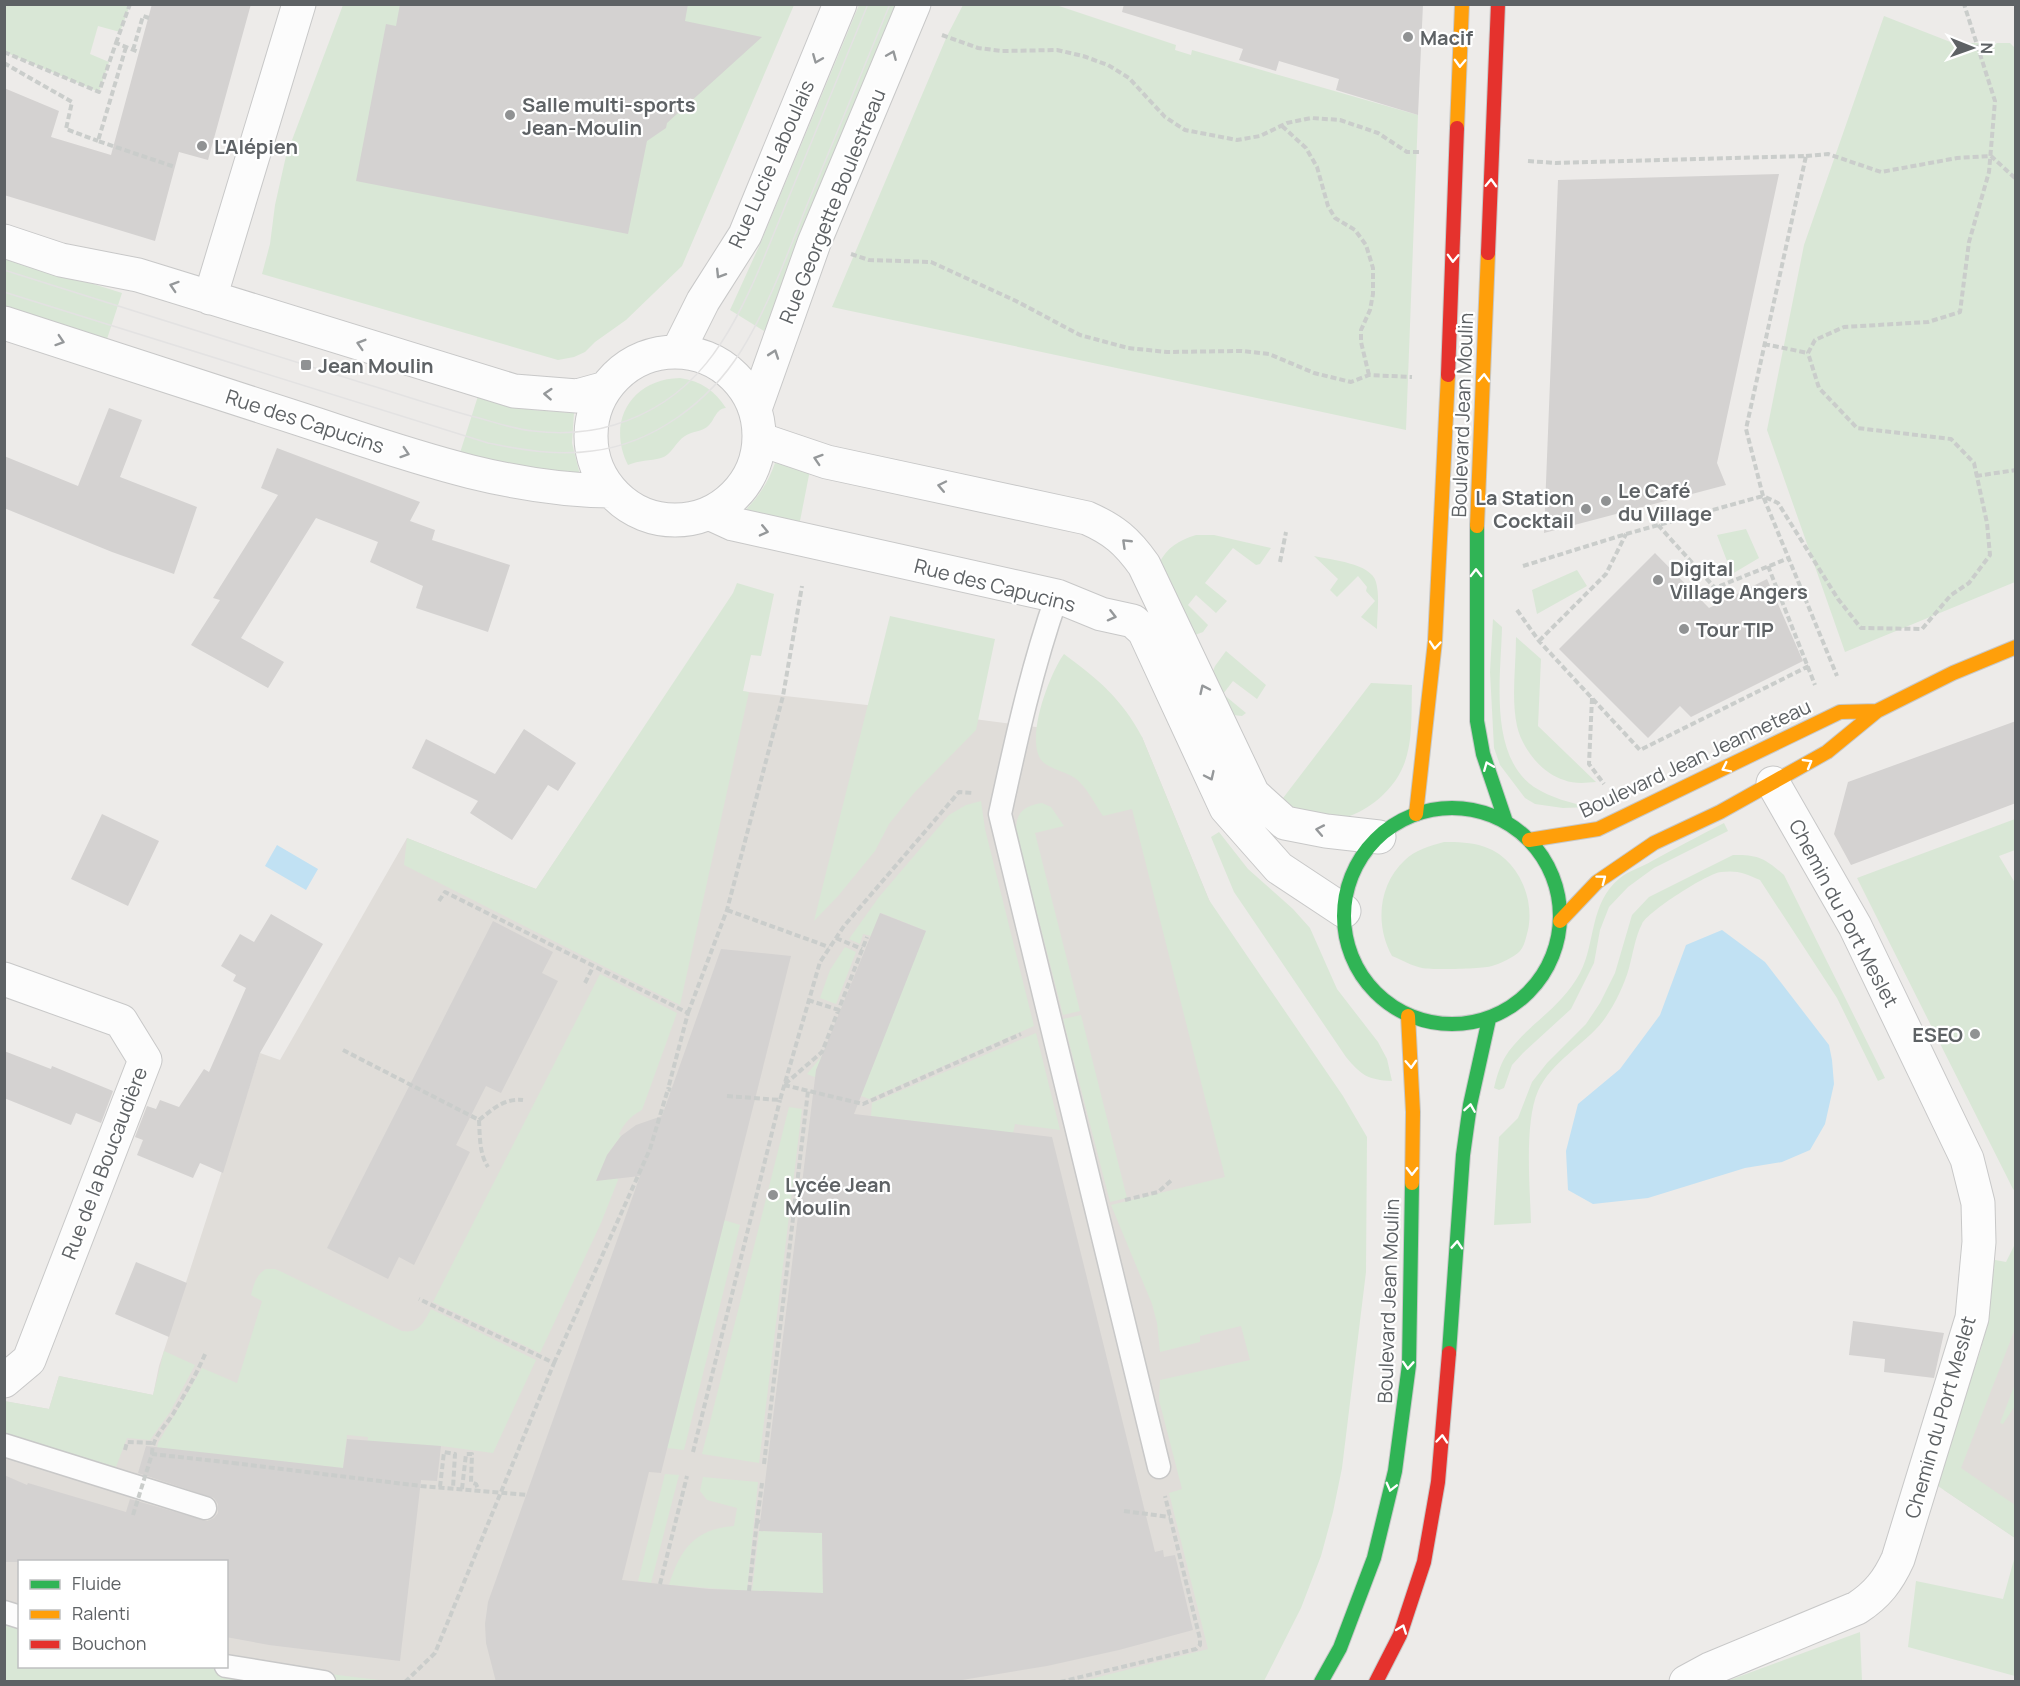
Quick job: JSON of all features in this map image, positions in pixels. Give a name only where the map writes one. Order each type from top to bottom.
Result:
[{"type":"main road","name":"Boulevard Jean Moulin","points":[[1416,814],[1437,608],[1444,489],[1462,4]]},
{"type":"main road","name":"Boulevard Jean Moulin","points":[[1498,4],[1476,561],[1477,722],[1483,754],[1506,822]]},
{"type":"main road","name":"Boulevard Jean Jeanneteau","points":[[1560,921],[1597,882],[1654,843],[1720,812],[1827,752],[1877,711],[1953,674],[2016,647]]},
{"type":"main road","name":"Boulevard Jean Jeanneteau","points":[[1529,840],[1598,829],[1840,712],[1877,711]]},
{"type":"main road","points":[[1436,808],[1457,808],[1488,813],[1506,822],[1541,853],[1553,877],[1560,903],[1560,921],[1555,952],[1539,981],[1517,1004],[1489,1019],[1463,1025],[1444,1025],[1408,1016],[1381,998],[1360,973],[1347,943],[1344,911],[1354,871],[1378,837],[1396,823],[1416,814],[1436,808]]},
{"type":"main road","name":"Boulevard Jean Moulin","points":[[1322,1682],[1340,1648],[1374,1558],[1395,1471],[1408,1365],[1413,1112],[1408,1016]]},
{"type":"main road","points":[[1376,1682],[1401,1635],[1424,1562],[1438,1482],[1463,1155],[1470,1105],[1489,1019]]},
{"type":"street","points":[[210,298],[299,4]]},
{"type":"street","name":"Rue Lucie Laboulais","points":[[678,351],[703,301],[745,235],[840,4]]},
{"type":"street","name":"Rue Georgette Boulestreau","points":[[757,424],[814,243],[914,4]]},
{"type":"street","points":[[4,242],[61,260],[138,275],[514,391],[577,396],[606,388]]},
{"type":"street","name":"Rue des Capucins","points":[[4,323],[446,467],[534,485],[574,490],[611,491]]},
{"type":"street","points":[[678,351],[694,353],[711,359],[728,370],[745,388],[757,424],[756,459],[748,479],[735,495],[709,513],[689,519],[657,518],[637,510],[611,491],[595,462],[592,441],[594,413],[606,388],[620,372],[637,361],[656,354],[678,351]]},
{"type":"street","points":[[757,424],[827,462],[1086,518],[1112,530],[1131,547],[1144,565],[1253,794],[1285,823],[1326,831],[1378,837]]},
{"type":"street","name":"Rue des Capucins","points":[[709,513],[733,524],[1057,596],[1101,614],[1132,621],[1144,632],[1226,808],[1279,868],[1344,911]]},
{"type":"street","name":"Chemin du Port Meslet","points":[[1686,1682],[1710,1669],[1857,1608],[1882,1588],[1898,1559],[1972,1318],[1979,1242],[1978,1203],[1967,1159],[1855,926],[1773,783]]},
{"type":"street","name":"Rue de la Boucaudière","points":[[4,979],[120,1021],[145,1060],[29,1360],[4,1381]]},
{"type":"lane","points":[[1057,596],[1042,638],[1000,813],[1159,1467]]},
{"type":"lane","points":[[4,1445],[205,1508]]},
{"type":"lane","points":[[228,1666],[324,1682]]},
{"type":"path","points":[[4,51],[99,92],[130,4]]},
{"type":"path","points":[[1523,566],[1626,534],[1763,496],[1778,503],[1838,599],[1861,628],[1922,629],[1951,595],[1969,583],[1990,555],[1987,523],[1974,463],[1951,439],[1857,428],[1819,388],[1808,353],[1815,340],[1844,327],[1928,322],[1960,312],[1969,242],[1989,172],[1995,101],[1964,4]]},
{"type":"path","points":[[133,50],[143,16],[149,18]]},
{"type":"path","points":[[942,35],[978,48],[1002,51],[1058,51],[1083,56],[1108,65],[1129,78],[1165,117],[1185,130],[1237,140],[1260,136],[1282,126],[1311,118],[1340,120],[1378,133],[1407,152],[1456,156]]},
{"type":"path","points":[[116,44],[140,52]]},
{"type":"path","points":[[98,141],[126,47]]},
{"type":"path","points":[[4,63],[72,102],[66,129],[175,166]]},
{"type":"path","points":[[1282,126],[1306,148],[1317,167],[1328,206],[1335,218],[1355,230],[1366,245],[1372,268],[1373,294],[1370,310],[1362,330],[1361,342],[1369,375]]},
{"type":"path","points":[[1492,159],[1556,163],[1828,154],[1881,172],[1957,158],[1991,156],[2016,179]]},
{"type":"path","points":[[1806,156],[1746,429],[1763,496],[1841,685]]},
{"type":"path","points":[[851,254],[869,260],[931,262],[1016,301],[1080,335],[1128,348],[1167,352],[1242,351],[1269,354],[1314,373],[1351,382],[1369,375],[1422,378]]},
{"type":"path","points":[[1764,344],[1808,353]]},
{"type":"path","points":[[1976,476],[2016,470]]},
{"type":"path","points":[[1658,525],[1715,588],[1789,558]]},
{"type":"path","points":[[1280,562],[1286,532]]},
{"type":"path","points":[[1539,641],[1606,574],[1626,534]]},
{"type":"path","points":[[1768,566],[1809,666],[1816,689]]},
{"type":"path","points":[[405,1682],[435,1653],[554,1363],[650,1149],[670,1089],[688,1013],[727,910],[783,696],[802,586]]},
{"type":"path","points":[[1517,610],[1539,641],[1640,750],[1809,666]]},
{"type":"path","points":[[1592,698],[1589,764],[1607,787]]},
{"type":"path","points":[[693,1452],[780,1100],[820,962],[844,926],[959,792],[1004,794]]},
{"type":"path","points":[[439,901],[445,892],[688,1013]]},
{"type":"path","points":[[727,910],[829,947]]},
{"type":"path","points":[[784,1085],[822,1052],[867,937]]},
{"type":"path","points":[[836,938],[862,949]]},
{"type":"path","points":[[585,983],[593,967]]},
{"type":"path","points":[[808,1000],[839,1010]]},
{"type":"path","points":[[784,1085],[863,1104],[1050,1020]]},
{"type":"path","points":[[343,1050],[479,1120]]},
{"type":"path","points":[[764,1464],[808,1091]]},
{"type":"path","points":[[727,1096],[780,1100]]},
{"type":"path","points":[[479,1120],[504,1102],[512,1099],[523,1100]]},
{"type":"path","points":[[479,1120],[481,1150],[483,1160],[488,1167]]},
{"type":"path","points":[[1096,1208],[1158,1192],[1173,1179]]},
{"type":"path","points":[[419,1299],[554,1363]]},
{"type":"path","points":[[133,1515],[156,1438],[172,1416],[206,1352]]},
{"type":"path","points":[[440,1487],[444,1452],[455,1454],[453,1488]]},
{"type":"path","points":[[152,1454],[527,1495]]},
{"type":"path","points":[[462,1489],[466,1454],[472,1454],[471,1482],[476,1484],[479,1491]]},
{"type":"path","points":[[1060,1682],[1196,1649],[1200,1646],[1159,1467]]},
{"type":"path","points":[[660,1584],[687,1476]]},
{"type":"path","points":[[749,1591],[762,1483]]},
{"type":"path","points":[[1124,1511],[1170,1518]]},
{"type":"shaded area","name":"Lycée Jean Moulin","points":[[674,684],[867,705],[1036,727],[1142,737],[1350,1242],[1232,1681],[5,1681],[4,1401],[49,1409],[59,1376],[153,1395],[159,1366],[260,1053],[280,1060],[407,838],[536,889]]},
{"type":"shaded area","points":[[2015,1262],[2015,1538],[1944,1490]]},
{"type":"green space","points":[[5,4],[130,5],[120,32],[98,26],[90,54],[109,62],[99,92],[5,52]]},
{"type":"green space","points":[[343,5],[794,5],[682,266],[626,320],[585,352],[558,360],[262,274],[270,244],[275,205],[286,156]]},
{"type":"green space","points":[[859,5],[900,5],[764,331],[730,310],[761,242]]},
{"type":"green space","points":[[963,5],[1056,5],[1176,45],[1175,50],[1191,55],[1192,50],[1418,115],[1406,430],[832,307],[947,36]]},
{"type":"green space","points":[[1884,16],[1953,43],[2010,43],[2015,48],[2015,582],[1845,652],[1767,430],[1804,245]]},
{"type":"green space","points":[[4,256],[122,293],[107,339],[5,307]]},
{"type":"green space","points":[[680,378],[707,388],[726,408],[717,413],[710,425],[682,438],[665,456],[628,465],[622,449],[620,433],[622,418],[628,405],[637,394],[649,386],[663,380]]},
{"type":"green space","points":[[478,396],[532,410],[574,413],[572,443],[580,475],[459,456]]},
{"type":"green space","points":[[775,463],[810,470],[799,526],[741,514],[761,491]]},
{"type":"green space","points":[[1746,529],[1759,558],[1732,574],[1717,535]]},
{"type":"green space","points":[[1196,535],[1214,535],[1271,548],[1260,564],[1256,565],[1233,548],[1205,583],[1227,601],[1216,613],[1196,595],[1188,605],[1208,625],[1203,632],[1195,635],[1159,564],[1165,553],[1174,545]]},
{"type":"green space","points":[[1314,556],[1359,566],[1373,576],[1378,594],[1377,629],[1361,617],[1375,601],[1366,591],[1367,587],[1358,576],[1337,597],[1330,590],[1338,579]]},
{"type":"green space","points":[[1577,570],[1587,586],[1537,614],[1532,590]]},
{"type":"green space","points":[[737,583],[774,594],[761,656],[751,655],[743,691],[749,692],[680,1005],[404,865],[407,838],[536,889],[733,593]]},
{"type":"green space","points":[[890,616],[995,639],[976,730],[914,793],[889,824],[875,851],[814,921]]},
{"type":"green space","points":[[1493,619],[1502,627],[1500,713],[1509,755],[1519,773],[1534,787],[1568,802],[1590,807],[1563,808],[1535,804],[1525,798],[1500,765],[1494,748],[1490,672]]},
{"type":"green space","points":[[1516,637],[1541,659],[1538,726],[1596,782],[1572,782],[1556,777],[1540,766],[1523,743],[1517,726],[1514,704]]},
{"type":"green space","points":[[1226,651],[1266,685],[1257,699],[1233,681],[1223,694],[1246,713],[1242,716],[1233,715],[1211,676]]},
{"type":"green space","points":[[1064,654],[1108,691],[1134,724],[1142,737],[1209,900],[1343,1096],[1367,1137],[1366,1272],[1342,1468],[1321,1556],[1301,1608],[1264,1681],[1083,1681],[1208,1649],[1169,1493],[1182,1489],[1159,1400],[1160,1380],[1250,1360],[1241,1326],[1200,1336],[1200,1342],[1160,1352],[1157,1323],[1152,1304],[1111,1205],[1225,1177],[1132,809],[1103,816],[1079,782],[1045,764],[1037,751],[1037,723],[1041,707],[1052,676]]},
{"type":"green space","points":[[1371,683],[1412,685],[1408,751],[1401,771],[1394,782],[1376,801],[1352,815],[1339,819],[1313,819],[1280,802]]},
{"type":"green space","points":[[981,801],[985,829],[1034,1026],[869,1099],[807,1074],[926,931],[881,913],[871,936],[863,934],[860,944],[849,939],[879,897],[949,815],[966,805]]},
{"type":"green space","points":[[1042,803],[1051,807],[1064,826],[1035,833],[1080,1011],[1063,1015],[1016,831],[1016,824],[1022,811]]},
{"type":"green space","name":"ESEO","points":[[2015,819],[2015,850],[1999,856],[2015,883],[2015,1191],[1857,878]]},
{"type":"green space","points":[[1724,823],[1728,831],[1654,868],[1628,887],[1609,907],[1600,930],[1594,963],[1571,1009],[1512,1065],[1504,1088],[1499,1090],[1494,1088],[1509,1051],[1564,996],[1580,973],[1589,949],[1598,911],[1610,888],[1627,873]]},
{"type":"green space","points":[[1219,832],[1248,869],[1293,909],[1310,928],[1337,989],[1378,1042],[1387,1059],[1392,1081],[1366,1075],[1346,1057],[1234,892],[1211,837]]},
{"type":"green space","points":[[1444,842],[1459,842],[1485,847],[1496,852],[1515,869],[1526,892],[1529,917],[1528,930],[1522,949],[1511,958],[1487,967],[1428,969],[1392,956],[1383,931],[1382,919],[1382,906],[1389,881],[1396,870],[1413,854]]},
{"type":"green space","points":[[1733,855],[1749,855],[1761,859],[1784,875],[1885,1078],[1878,1081],[1837,998],[1760,880],[1736,872],[1714,874],[1678,894],[1646,918],[1642,924],[1624,982],[1607,1015],[1595,1030],[1559,1062],[1538,1091],[1529,1137],[1531,1223],[1494,1225],[1499,1137],[1518,1118],[1532,1082],[1547,1063],[1586,1024],[1600,1003],[1615,973],[1632,915],[1649,897]]},
{"type":"green space","points":[[845,947],[856,952],[836,1004],[820,998],[830,970]]},
{"type":"green space","points":[[600,974],[677,1013],[642,1110],[626,1123],[619,1134],[621,1136],[607,1155],[618,1180],[601,1223],[540,1353],[433,1302]]},
{"type":"green space","points":[[1081,1015],[1127,1198],[1110,1202],[1063,1019]]},
{"type":"green space","points":[[1036,1033],[1060,1130],[1015,1124],[1013,1133],[871,1116],[872,1103]]},
{"type":"green space","points":[[789,1107],[802,1109],[759,1463],[702,1454]]},
{"type":"green space","points":[[724,1220],[740,1225],[684,1450],[667,1448]]},
{"type":"green space","points":[[2015,1244],[2015,1329],[1961,1468],[2015,1505],[2015,1538],[1935,1484],[1981,1349],[1986,1326],[1990,1259],[2006,1262]]},
{"type":"green space","points":[[266,1269],[282,1272],[402,1331],[417,1329],[431,1309],[536,1360],[493,1453],[441,1446],[364,1471],[368,1437],[347,1435],[343,1468],[157,1448],[202,1368],[237,1383],[262,1301],[251,1295],[258,1277]]},
{"type":"green space","points":[[164,1351],[195,1365],[170,1412],[150,1440],[127,1438],[116,1467],[5,1436],[4,1401],[49,1409],[59,1376],[153,1395]]},
{"type":"green space","points":[[2015,1384],[2015,1406],[2003,1424],[2000,1423]]},
{"type":"green space","points":[[665,1474],[679,1475],[651,1583],[638,1581]]},
{"type":"green space","points":[[703,1477],[758,1482],[747,1591],[669,1585],[678,1561],[691,1544],[709,1532],[734,1526],[737,1508],[707,1500],[700,1491]]},
{"type":"green space","points":[[759,1531],[822,1533],[823,1593],[752,1591]]},
{"type":"green space","points":[[2015,1556],[2015,1676],[1908,1647],[1916,1581],[2003,1599]]},
{"type":"green space","points":[[4,1603],[18,1608],[18,1668],[280,1668],[379,1680],[378,1682],[5,1681]]},
{"type":"green space","points":[[1860,1632],[1862,1681],[1727,1681]]},
{"type":"water","points":[[277,845],[318,869],[306,890],[265,866]]},
{"type":"water","points":[[1722,930],[1765,962],[1829,1045],[1834,1084],[1825,1124],[1810,1150],[1782,1162],[1745,1168],[1648,1198],[1593,1204],[1568,1190],[1566,1151],[1578,1104],[1620,1069],[1660,1015],[1686,945]]},
{"type":"building","points":[[152,4],[251,4],[208,160],[179,152],[155,241],[4,195],[4,88],[59,111],[51,137],[111,155]]},
{"type":"building","name":"Salle multi-sports Jean-Moulin","points":[[400,4],[688,4],[685,21],[762,37],[667,123],[666,128],[647,141],[628,234],[356,181],[386,24],[396,26]]},
{"type":"building","points":[[1124,4],[1423,4],[1418,115],[1336,90],[1339,79],[1279,61],[1276,71],[1239,60],[1243,49],[1122,12]]},
{"type":"building","points":[[1779,174],[1717,463],[1726,485],[1544,533],[1558,180]]},
{"type":"building","points":[[109,408],[142,420],[120,477],[197,507],[174,574],[112,552],[4,508],[4,456],[78,486]]},
{"type":"building","points":[[277,448],[420,502],[410,521],[435,530],[432,540],[510,565],[488,632],[416,608],[423,586],[370,562],[378,542],[316,518],[241,638],[284,662],[268,688],[191,645],[220,600],[213,598],[278,495],[261,488]]},
{"type":"building","name":"Tour TIP","points":[[1655,553],[1709,608],[1767,579],[1803,661],[1691,717],[1680,706],[1648,738],[1559,649]]},
{"type":"building","points":[[2016,721],[2016,803],[1851,865],[1834,834],[1848,782]]},
{"type":"building","points":[[524,729],[576,763],[558,791],[548,785],[512,840],[470,813],[478,801],[412,768],[426,739],[495,774]]},
{"type":"building","points":[[102,814],[159,841],[128,906],[71,879]]},
{"type":"building","points":[[880,913],[926,931],[854,1114],[1052,1137],[1155,1552],[1163,1550],[1164,1557],[1175,1555],[1193,1630],[1047,1666],[950,1682],[496,1682],[486,1643],[485,1624],[488,1602],[640,1176],[596,1181],[607,1155],[621,1136],[636,1125],[662,1116],[721,949],[791,956],[661,1473],[649,1472],[622,1580],[709,1589],[823,1593],[822,1533],[759,1531],[816,1070]]},
{"type":"building","points":[[271,914],[323,944],[260,1053],[223,1173],[200,1163],[193,1178],[137,1155],[143,1140],[135,1137],[147,1106],[156,1109],[160,1100],[179,1107],[204,1069],[209,1072],[246,988],[233,981],[236,975],[221,966],[240,934],[254,942]]},
{"type":"building","points":[[493,921],[553,952],[542,973],[558,981],[501,1093],[486,1086],[456,1145],[470,1152],[414,1265],[399,1257],[388,1279],[327,1248]]},
{"type":"building","points":[[4,1051],[51,1069],[52,1066],[113,1091],[101,1123],[76,1113],[71,1125],[4,1098]]},
{"type":"building","points":[[136,1262],[187,1283],[169,1337],[115,1314]]},
{"type":"building","points":[[1853,1321],[1944,1333],[1934,1378],[1884,1372],[1885,1359],[1849,1355]]},
{"type":"building","points":[[347,1439],[441,1446],[437,1481],[421,1480],[400,1661],[269,1645],[228,1637],[228,1560],[18,1560],[18,1562],[4,1562],[4,1475],[27,1485],[28,1483],[126,1512],[130,1499],[207,1521],[218,1513],[218,1504],[214,1498],[138,1473],[146,1446],[343,1468]]},
{"type":"tram line","points":[[4,270],[426,403],[510,427],[563,433],[594,430],[614,425],[642,414],[667,400],[688,383],[722,341],[761,265],[868,4]]},
{"type":"tram line","points":[[4,292],[488,443],[553,453],[592,451],[637,440],[658,430],[696,403],[728,370],[741,351],[776,282],[890,4]]},
{"type":"traffic: fast","points":[[1477,526],[1477,721],[1483,754],[1506,822]]},
{"type":"traffic: fast","points":[[1441,808],[1463,808],[1483,812],[1503,820],[1529,839],[1552,874],[1560,905],[1560,916],[1560,927],[1552,958],[1529,993],[1503,1012],[1483,1020],[1463,1024],[1441,1024],[1421,1020],[1401,1012],[1383,1000],[1368,985],[1356,967],[1348,947],[1344,927],[1344,905],[1348,885],[1356,865],[1368,847],[1383,832],[1401,820],[1421,812],[1441,808]]},
{"type":"traffic: fast","points":[[1449,1353],[1463,1155],[1470,1105],[1489,1019]]},
{"type":"traffic: fast","points":[[1321,1682],[1340,1648],[1374,1558],[1395,1471],[1409,1365],[1412,1183]]},
{"type":"traffic: slow","points":[[1457,128],[1462,4]]},
{"type":"traffic: slow","points":[[1477,526],[1488,253]]},
{"type":"traffic: slow","points":[[1416,814],[1435,641],[1448,375]]},
{"type":"traffic: slow","points":[[1560,921],[1597,882],[1654,843],[1720,812],[1827,752],[1877,711],[1953,673],[2016,647]]},
{"type":"traffic: slow","points":[[1529,840],[1598,829],[1840,712],[1877,711]]},
{"type":"traffic: slow","points":[[1408,1016],[1413,1112],[1412,1183]]},
{"type":"traffic: jam","points":[[1488,253],[1498,4]]},
{"type":"traffic: jam","points":[[1448,375],[1457,128]]},
{"type":"traffic: jam","points":[[1376,1682],[1400,1635],[1424,1562],[1438,1482],[1449,1353]]},
{"type":"place","name":"Macif","points":[[1408,37]]},
{"type":"place","name":"Salle multi-sports Jean-Moulin","points":[[510,115]]},
{"type":"place","name":"L'Alépien","points":[[202,146]]},
{"type":"place","name":"Jean Moulin","points":[[306,365]]},
{"type":"place","name":"Le Café du Village","points":[[1606,501]]},
{"type":"place","name":"La Station Cocktail","points":[[1586,509]]},
{"type":"place","name":"Digital Village Angers","points":[[1658,580]]},
{"type":"place","name":"Tour TIP","points":[[1684,629]]},
{"type":"place","name":"ESEO","points":[[1975,1034]]},
{"type":"place","name":"Lycée Jean Moulin","points":[[773,1195]]}]
